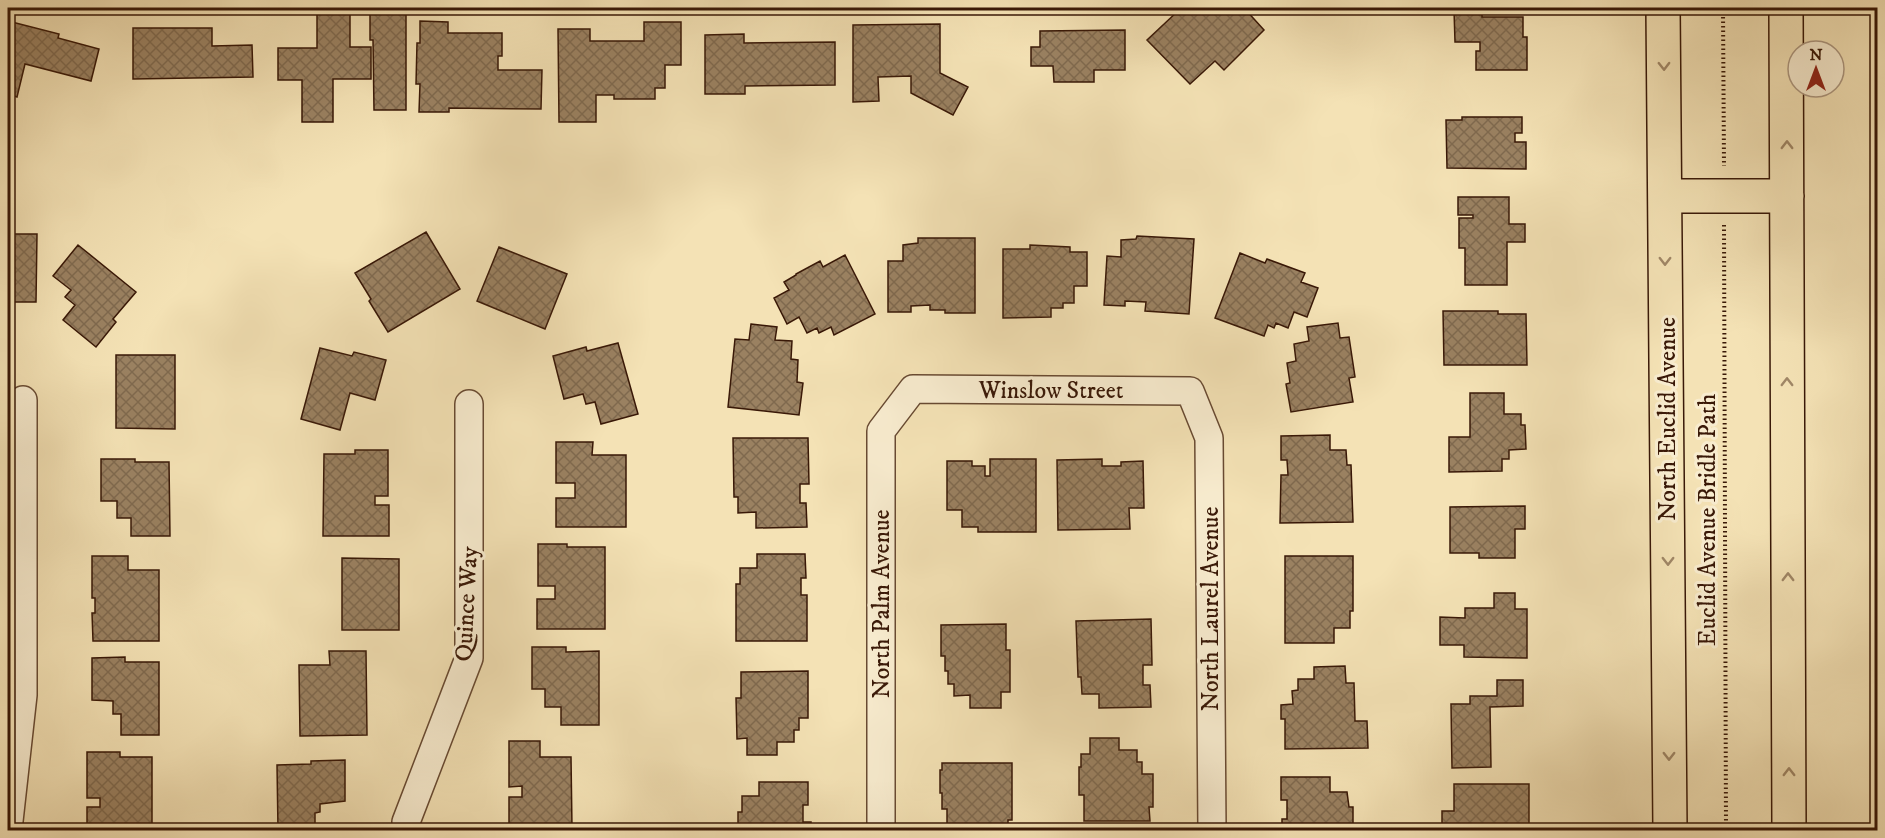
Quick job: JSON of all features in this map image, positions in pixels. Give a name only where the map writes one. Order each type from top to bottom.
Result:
[{"type":"main road","name":"North Euclid Avenue","points":[[1663,8],[1670,831]]},
{"type":"main road","points":[[1786,8],[1789,831]]},
{"type":"main road","points":[[1665,196],[1787,196]]},
{"type":"street","name":"Winslow Street","points":[[913,389],[1190,391]]},
{"type":"street","name":"North Palm Avenue","points":[[881,831],[881,431],[913,389]]},
{"type":"street","name":"North Laurel Avenue","points":[[1190,391],[1209,438],[1212,831]]},
{"type":"street","points":[[8,831],[23,695],[23,400]]},
{"type":"street","name":"Quince Way","points":[[406,831],[406,822],[469,658],[469,404]]},
{"type":"path","points":[[1723,8],[1724,168]]},
{"type":"path","name":"Euclid Avenue Bridle Path","points":[[1724,222],[1726,831]]},
{"type":"building","points":[[1190,8],[1244,8],[1264,30],[1224,70],[1215,61],[1190,84],[1147,40],[1179,10],[1183,14]]},
{"type":"building","points":[[317,9],[350,10],[350,47],[371,47],[371,79],[333,79],[333,122],[302,122],[302,80],[278,80],[278,48],[317,48]]},
{"type":"building","points":[[406,10],[406,110],[374,110],[373,40],[370,40],[370,11]]},
{"type":"building","points":[[1454,10],[1482,10],[1482,17],[1523,17],[1523,37],[1527,37],[1527,70],[1476,70],[1476,51],[1480,51],[1480,42],[1455,42]]},
{"type":"building","points":[[8,21],[59,34],[58,38],[99,49],[91,81],[25,64],[17,97],[8,94]]},
{"type":"building","points":[[420,21],[448,22],[448,33],[502,33],[502,56],[498,56],[498,70],[542,70],[541,109],[449,108],[449,112],[419,112],[420,84],[416,84]]},
{"type":"building","points":[[644,22],[681,22],[681,65],[665,65],[665,88],[655,88],[655,99],[614,99],[614,95],[596,95],[596,122],[559,122],[558,29],[590,29],[590,41],[644,41]]},
{"type":"building","points":[[940,24],[940,73],[968,87],[953,115],[911,93],[911,76],[878,77],[879,101],[853,102],[853,25]]},
{"type":"building","points":[[133,28],[212,28],[212,46],[252,45],[253,77],[133,79]]},
{"type":"building","points":[[1125,30],[1125,70],[1094,70],[1094,82],[1054,82],[1053,66],[1031,66],[1031,47],[1040,47],[1040,31]]},
{"type":"building","points":[[744,34],[744,43],[835,42],[835,85],[745,86],[745,94],[705,94],[705,35]]},
{"type":"building","points":[[1462,117],[1522,117],[1522,133],[1515,133],[1515,142],[1526,142],[1526,169],[1447,168],[1446,120],[1462,120]]},
{"type":"building","points":[[1458,197],[1509,197],[1509,224],[1525,224],[1525,242],[1507,242],[1507,285],[1465,285],[1465,248],[1459,248],[1459,218],[1473,218],[1473,215],[1458,215]]},
{"type":"building","points":[[426,232],[460,289],[388,332],[355,273]]},
{"type":"building","points":[[8,234],[37,234],[36,302],[8,302]]},
{"type":"building","points":[[1137,236],[1194,239],[1189,314],[1145,311],[1146,302],[1125,301],[1125,306],[1104,305],[1107,256],[1121,257],[1121,240],[1136,239]]},
{"type":"building","points":[[918,238],[975,238],[975,313],[945,313],[945,310],[930,310],[930,305],[911,306],[911,312],[888,312],[888,261],[903,261],[903,245],[918,243]]},
{"type":"building","points":[[78,245],[136,292],[113,319],[116,322],[96,347],[63,320],[75,305],[65,297],[71,290],[53,276]]},
{"type":"building","points":[[1030,245],[1070,247],[1070,252],[1087,252],[1087,286],[1074,286],[1074,303],[1063,303],[1063,308],[1051,308],[1051,317],[1003,318],[1003,249],[1030,249]]},
{"type":"building","points":[[499,247],[567,274],[545,329],[477,301]]},
{"type":"building","points":[[1240,253],[1265,263],[1267,259],[1305,273],[1301,282],[1318,288],[1307,317],[1294,312],[1288,328],[1276,323],[1274,328],[1268,325],[1264,336],[1215,318]]},
{"type":"building","points":[[845,255],[875,314],[834,335],[831,327],[819,333],[817,328],[807,333],[799,317],[787,324],[774,298],[789,290],[784,282],[820,261],[823,267]]},
{"type":"building","points":[[1875,270],[1878,270],[1878,298],[1875,298]]},
{"type":"building","points":[[1443,311],[1498,311],[1498,314],[1526,314],[1527,365],[1444,365]]},
{"type":"building","points":[[1872,313],[1878,313],[1878,352],[1872,352]]},
{"type":"building","points":[[1338,323],[1340,338],[1349,337],[1355,377],[1349,378],[1353,402],[1291,412],[1286,384],[1290,383],[1287,363],[1296,361],[1294,344],[1309,341],[1307,327]]},
{"type":"building","points":[[751,324],[777,327],[775,340],[792,341],[791,359],[798,360],[797,382],[803,383],[799,415],[728,407],[735,339],[749,340]]},
{"type":"building","points":[[618,343],[638,414],[601,424],[595,402],[586,404],[583,394],[564,399],[553,356],[586,347],[587,351]]},
{"type":"building","points":[[320,348],[352,356],[354,352],[386,360],[375,400],[350,393],[340,430],[301,419]]},
{"type":"building","points":[[116,355],[175,355],[175,429],[116,428]]},
{"type":"building","points":[[1470,393],[1504,393],[1504,414],[1521,414],[1521,425],[1525,425],[1526,449],[1509,450],[1509,459],[1502,459],[1502,471],[1449,472],[1449,437],[1470,437]]},
{"type":"building","points":[[1873,425],[1878,425],[1878,509],[1873,509]]},
{"type":"building","points":[[1330,435],[1330,450],[1346,450],[1347,465],[1351,465],[1353,522],[1280,523],[1281,475],[1288,475],[1287,460],[1281,460],[1281,436]]},
{"type":"building","points":[[733,438],[808,438],[809,484],[800,484],[800,503],[806,503],[807,527],[756,528],[756,512],[738,513],[738,497],[734,497]]},
{"type":"building","points":[[556,442],[593,442],[592,455],[626,455],[626,527],[556,527],[556,498],[575,498],[575,483],[556,483]]},
{"type":"building","points":[[355,450],[388,450],[388,496],[375,496],[375,505],[389,505],[389,536],[323,536],[324,454],[355,454]]},
{"type":"building","points":[[101,459],[169,462],[170,536],[131,536],[131,518],[117,518],[117,501],[101,501]]},
{"type":"building","points":[[990,459],[1036,459],[1036,532],[978,532],[978,527],[962,527],[962,510],[947,510],[947,461],[972,461],[972,466],[985,466],[985,476],[990,476]]},
{"type":"building","points":[[1102,459],[1102,466],[1121,466],[1121,462],[1143,461],[1144,508],[1129,508],[1130,529],[1058,530],[1057,460]]},
{"type":"building","points":[[1525,506],[1525,529],[1515,529],[1515,558],[1479,558],[1479,553],[1450,553],[1450,507]]},
{"type":"building","points":[[538,544],[605,547],[605,629],[537,629],[537,599],[555,599],[555,586],[538,586]]},
{"type":"building","points":[[757,554],[805,554],[806,578],[801,578],[801,595],[807,595],[807,641],[736,641],[736,584],[740,584],[740,568],[757,568]]},
{"type":"building","points":[[92,556],[128,556],[128,570],[159,570],[159,641],[93,641],[92,613],[95,613],[95,598],[92,598]]},
{"type":"building","points":[[1285,556],[1353,556],[1353,611],[1350,611],[1350,628],[1334,628],[1334,643],[1285,643]]},
{"type":"building","points":[[342,558],[399,559],[399,630],[342,630]]},
{"type":"building","points":[[1494,593],[1515,593],[1515,609],[1527,609],[1527,658],[1464,657],[1464,645],[1440,645],[1440,617],[1465,618],[1465,608],[1494,608]]},
{"type":"building","points":[[1151,619],[1152,665],[1143,665],[1143,685],[1150,685],[1151,707],[1099,708],[1099,694],[1082,694],[1081,677],[1078,677],[1076,621]]},
{"type":"building","points":[[1006,624],[1006,650],[1010,650],[1010,692],[1001,692],[1001,708],[970,708],[970,695],[954,696],[954,684],[948,684],[945,656],[941,656],[941,625]]},
{"type":"building","points":[[1874,635],[1878,635],[1878,665],[1874,665]]},
{"type":"building","points":[[532,647],[566,647],[566,652],[599,651],[599,725],[561,725],[561,707],[545,707],[545,689],[532,689]]},
{"type":"building","points":[[329,651],[366,651],[367,735],[300,736],[299,665],[330,665]]},
{"type":"building","points":[[125,657],[125,662],[159,662],[159,735],[121,735],[121,714],[113,714],[113,701],[92,700],[92,658]]},
{"type":"building","points":[[1345,666],[1346,683],[1354,683],[1355,721],[1367,721],[1368,748],[1285,749],[1285,719],[1281,719],[1281,705],[1293,704],[1292,691],[1298,690],[1298,679],[1314,679],[1314,667]]},
{"type":"building","points":[[808,671],[808,718],[799,718],[799,730],[794,730],[794,742],[777,742],[777,755],[747,755],[747,738],[737,739],[736,698],[741,698],[741,672]]},
{"type":"building","points":[[1497,680],[1523,680],[1523,706],[1490,707],[1491,767],[1452,768],[1451,704],[1470,704],[1470,696],[1497,696]]},
{"type":"building","points":[[1090,738],[1119,738],[1119,750],[1137,750],[1137,762],[1142,762],[1142,774],[1153,774],[1153,807],[1149,807],[1150,821],[1084,821],[1084,795],[1079,795],[1079,767],[1081,767],[1081,754],[1090,754]]},
{"type":"building","points":[[509,741],[540,741],[540,757],[571,757],[572,828],[509,828],[509,797],[522,797],[522,786],[509,787]]},
{"type":"building","points":[[87,752],[120,752],[120,757],[152,757],[152,830],[87,830],[87,807],[100,807],[100,798],[87,798]]},
{"type":"building","points":[[345,760],[345,801],[320,804],[320,812],[315,813],[315,830],[278,830],[277,765]]},
{"type":"building","points":[[942,763],[1012,763],[1012,820],[1008,820],[1008,830],[942,830],[942,827],[947,827],[947,809],[942,809],[942,793],[940,793]]},
{"type":"building","points":[[1281,777],[1330,777],[1330,792],[1347,792],[1349,807],[1353,807],[1353,830],[1282,830],[1282,819],[1287,819],[1287,800],[1281,800]]},
{"type":"building","points":[[759,782],[808,782],[808,805],[803,805],[803,822],[811,822],[811,830],[738,830],[738,812],[742,812],[742,796],[759,796]]},
{"type":"building","points":[[1454,784],[1529,784],[1529,830],[1442,830],[1442,811],[1454,811]]},
{"type":"building","points":[[1874,810],[1878,810],[1878,830],[1874,830]]}]
